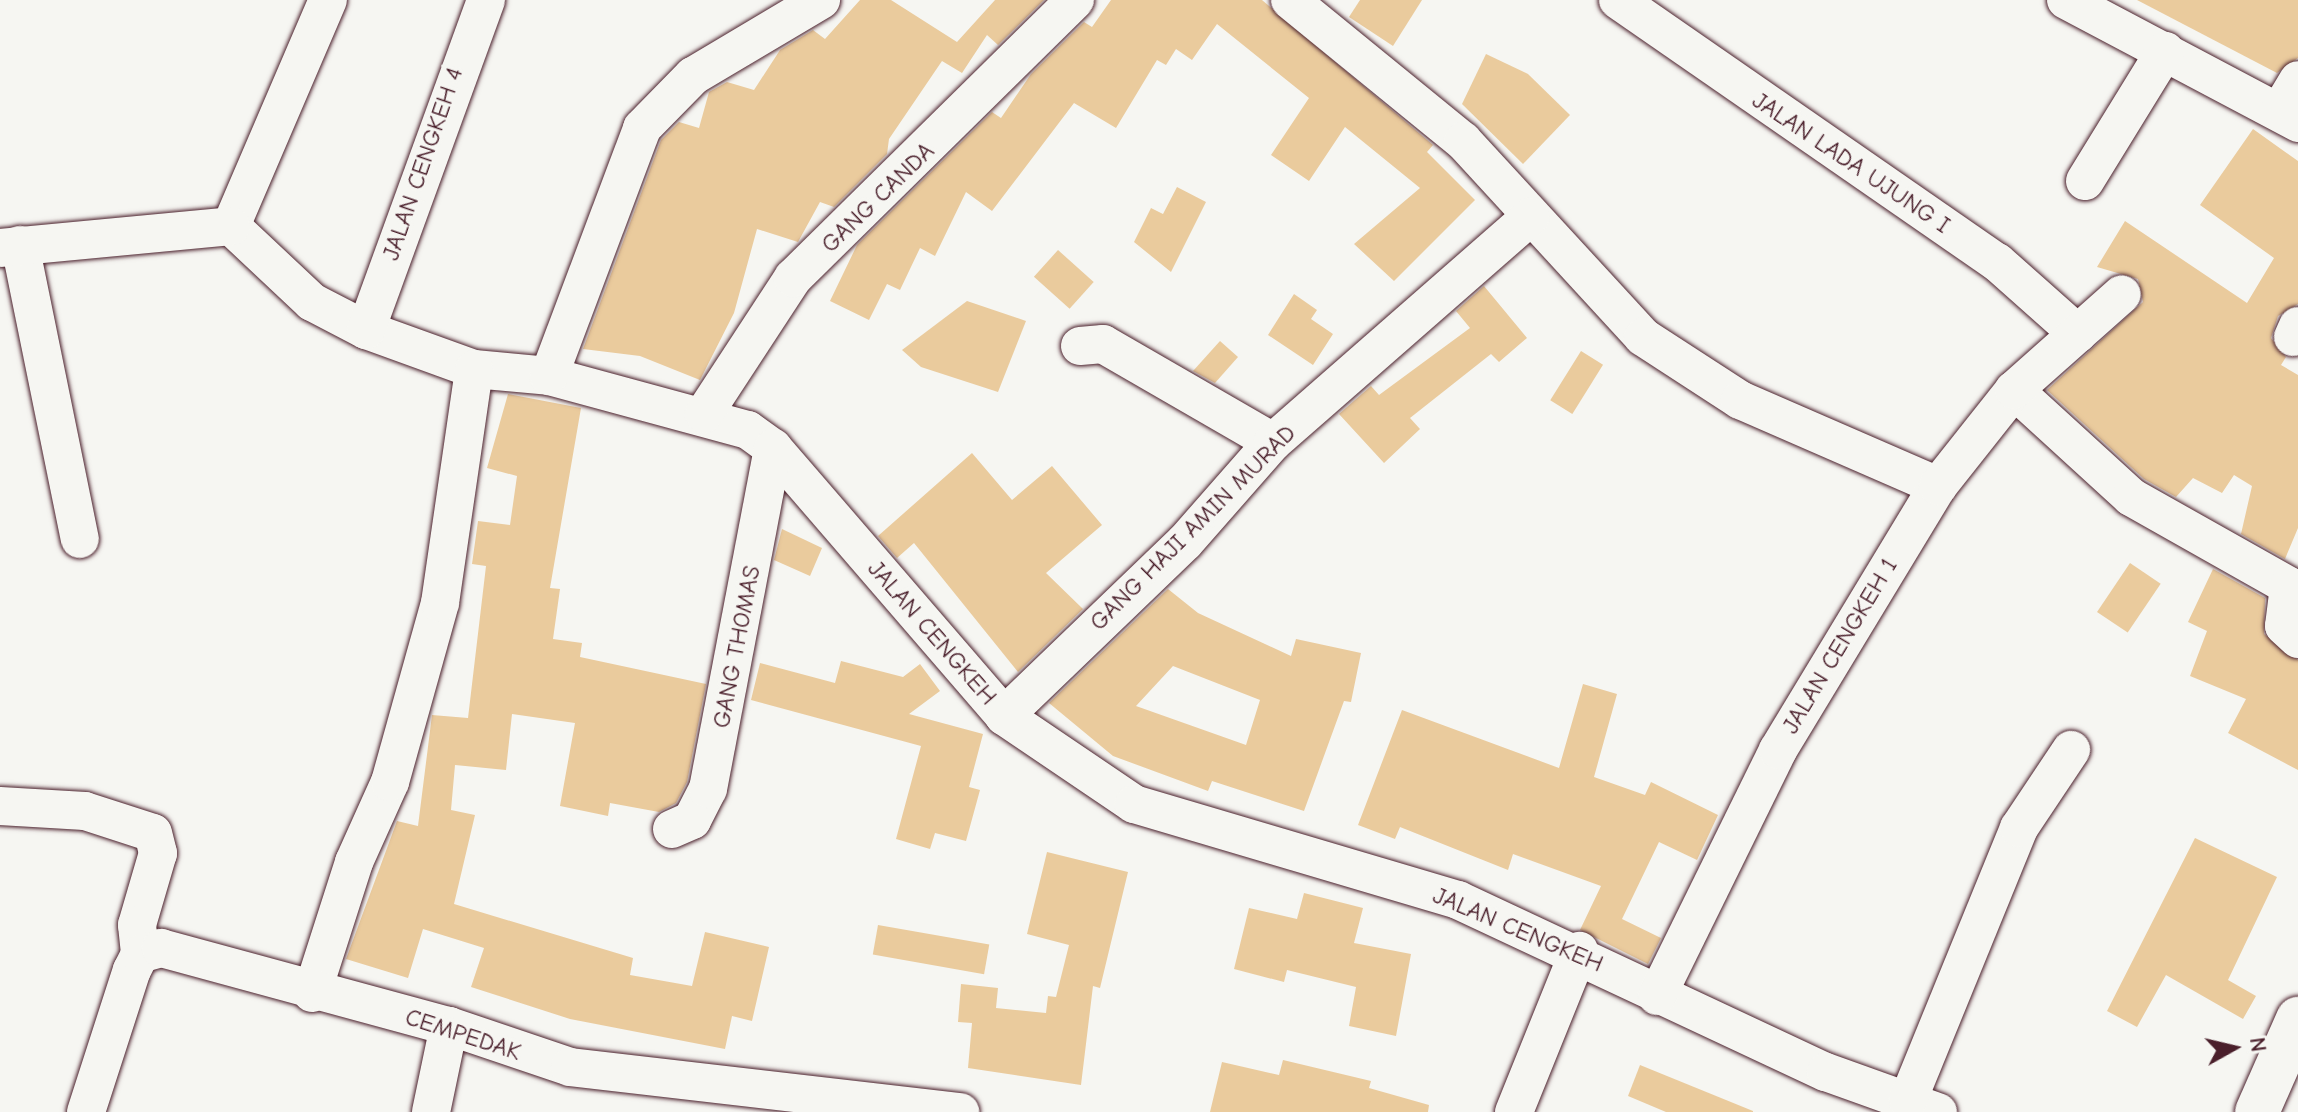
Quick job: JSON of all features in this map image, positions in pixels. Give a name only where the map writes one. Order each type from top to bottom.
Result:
[{"type":"highway","points":[[2257,1112],[2298,1019]]},
{"type":"street","points":[[80,539],[10,246],[231,226],[328,0]]},
{"type":"street","name":"JALAN CENGKEH 4","points":[[366,330],[486,0]]},
{"type":"street","points":[[549,376],[642,128],[693,76],[821,0]]},
{"type":"street","name":"GANG CANDA","points":[[704,414],[793,278],[1075,0]]},
{"type":"street","points":[[1290,0],[1463,141],[1643,337],[1740,400],[1938,486]]},
{"type":"street","name":"JALAN LADA UJUNG I","points":[[1618,0],[1997,262],[2078,334]]},
{"type":"street","points":[[2066,0],[2118,11],[2165,51],[2292,105]]},
{"type":"street","points":[[2085,181],[2165,51]]},
{"type":"street","name":"GANG HAJI AMIN MURAD","points":[[1004,716],[1185,542],[1273,442],[1530,217]]},
{"type":"street","name":"JALAN CENGKEH","points":[[231,226],[312,302],[366,330],[474,369],[549,376],[704,414],[773,448],[1004,716],[1134,804],[1458,900],[1579,951],[1657,996],[1923,1106]]},
{"type":"street","name":"JALAN CENGKEH 1","points":[[1657,996],[1778,750],[1938,486],[2014,390],[2122,294]]},
{"type":"street","points":[[1080,346],[1103,344],[1273,442]]},
{"type":"street","points":[[312,993],[354,862],[390,782],[440,603],[474,369]]},
{"type":"street","points":[[2014,390],[2131,497],[2289,586],[2284,626],[2298,639]]},
{"type":"street","name":"GANG THOMAS","points":[[672,829],[692,820],[708,789],[773,448]]},
{"type":"street","points":[[1923,1106],[2019,828],[2071,750]]},
{"type":"street","points":[[0,806],[85,811],[153,833],[158,853],[137,925],[140,954],[86,1112]]},
{"type":"street","name":"CEMPEDAK","points":[[140,954],[161,948],[312,993],[449,1026],[570,1067],[838,1107],[960,1112]]},
{"type":"street","points":[[1514,1112],[1579,951]]},
{"type":"street","points":[[431,1112],[449,1026]]},
{"type":"building","points":[[860,0],[891,0],[957,42],[995,0],[1044,0],[998,45],[987,35],[962,73],[942,61],[889,139],[887,154],[834,207],[820,202],[798,242],[757,229],[734,313],[700,380],[640,356],[583,349],[661,140],[679,122],[699,128],[709,92],[727,82],[754,90],[780,50],[813,30],[825,39]]},
{"type":"building","points":[[1111,0],[1262,0],[1433,145],[1427,152],[1475,200],[1394,281],[1354,244],[1420,188],[1345,127],[1309,181],[1271,155],[1309,98],[1217,24],[1192,60],[1176,49],[1166,65],[1157,60],[1116,128],[1074,103],[992,211],[966,192],[935,256],[920,248],[900,290],[887,284],[869,320],[830,301],[857,245],[992,112],[1001,118],[1031,74],[1084,22],[1092,27]]},
{"type":"building","points":[[1360,0],[1422,0],[1393,46],[1349,17]]},
{"type":"building","points":[[2137,0],[2298,0],[2298,58],[2277,73]]},
{"type":"building","points":[[1486,54],[1528,74],[1570,115],[1523,164],[1462,104]]},
{"type":"building","points":[[2253,129],[2298,161],[2298,304],[2278,316],[2271,338],[2286,357],[2281,365],[2298,375],[2298,528],[2285,559],[2241,534],[2252,486],[2234,475],[2222,493],[2193,478],[2176,497],[2144,479],[2047,390],[2143,302],[2138,279],[2097,267],[2125,221],[2247,303],[2274,258],[2200,205]]},
{"type":"building","points":[[1177,187],[1206,202],[1171,272],[1134,242],[1151,208],[1163,214]]},
{"type":"building","points":[[1058,250],[1094,282],[1070,309],[1034,277]]},
{"type":"building","points":[[1484,286],[1527,338],[1499,362],[1491,354],[1410,418],[1420,429],[1384,463],[1339,414],[1371,386],[1379,395],[1470,328],[1456,311]]},
{"type":"building","points":[[1294,294],[1317,310],[1311,319],[1333,334],[1313,365],[1268,335]]},
{"type":"building","points":[[967,301],[1026,321],[998,392],[921,367],[902,350]]},
{"type":"building","points":[[1220,341],[1238,357],[1215,383],[1193,371]]},
{"type":"building","points":[[1581,351],[1603,365],[1572,414],[1550,400]]},
{"type":"building","points":[[508,394],[581,408],[550,588],[560,589],[553,639],[582,643],[580,657],[706,684],[687,782],[676,803],[659,812],[610,803],[608,816],[560,806],[575,723],[512,714],[506,770],[455,765],[451,810],[475,815],[454,904],[633,958],[630,975],[692,986],[705,932],[769,947],[752,1021],[732,1016],[725,1049],[570,1019],[471,987],[484,948],[423,929],[408,978],[346,959],[397,821],[418,826],[432,715],[468,718],[486,566],[472,564],[478,521],[510,525],[517,476],[487,468]]},
{"type":"building","points":[[972,453],[1012,500],[1052,466],[1102,525],[1046,573],[1083,609],[1018,672],[914,543],[897,558],[878,536]]},
{"type":"building","points":[[782,529],[822,548],[810,576],[774,560]]},
{"type":"building","points":[[2130,563],[2161,584],[2128,633],[2097,612]]},
{"type":"building","points":[[2213,569],[2265,598],[2264,634],[2298,660],[2298,770],[2228,733],[2246,699],[2190,676],[2207,631],[2188,622]]},
{"type":"building","points":[[1168,589],[1198,613],[1291,656],[1296,639],[1361,653],[1351,702],[1344,701],[1304,811],[1212,781],[1208,791],[1113,756],[1049,703]],"holes":[[[1173,666],[1260,700],[1246,745],[1136,706]]]},
{"type":"building","points":[[841,661],[903,677],[920,664],[940,691],[909,714],[983,734],[969,787],[980,790],[966,841],[935,833],[930,849],[896,839],[921,746],[751,700],[760,663],[835,683]]},
{"type":"building","points":[[1583,684],[1617,694],[1594,777],[1645,795],[1651,782],[1718,815],[1697,860],[1659,842],[1622,919],[1661,938],[1648,964],[1580,930],[1601,886],[1513,854],[1508,870],[1400,827],[1395,839],[1358,825],[1402,710],[1559,768]]},
{"type":"building","points":[[2195,838],[2277,877],[2228,980],[2256,996],[2243,1019],[2166,975],[2137,1027],[2107,1011]]},
{"type":"building","points":[[1047,852],[1128,872],[1100,988],[1093,986],[1081,1085],[968,1068],[972,1023],[958,1022],[961,984],[998,988],[996,1008],[1046,1013],[1048,996],[1056,997],[1069,945],[1027,934]]},
{"type":"building","points":[[1304,893],[1363,908],[1354,943],[1411,954],[1396,1036],[1349,1026],[1356,987],[1287,970],[1284,982],[1234,969],[1249,908],[1297,919]]},
{"type":"building","points":[[878,925],[989,945],[984,974],[873,955]]},
{"type":"building","points":[[1283,1060],[1371,1081],[1369,1088],[1429,1105],[1428,1112],[1210,1112],[1222,1062],[1279,1075]]},
{"type":"building","points":[[1640,1065],[1753,1112],[1666,1112],[1628,1096]]}]
